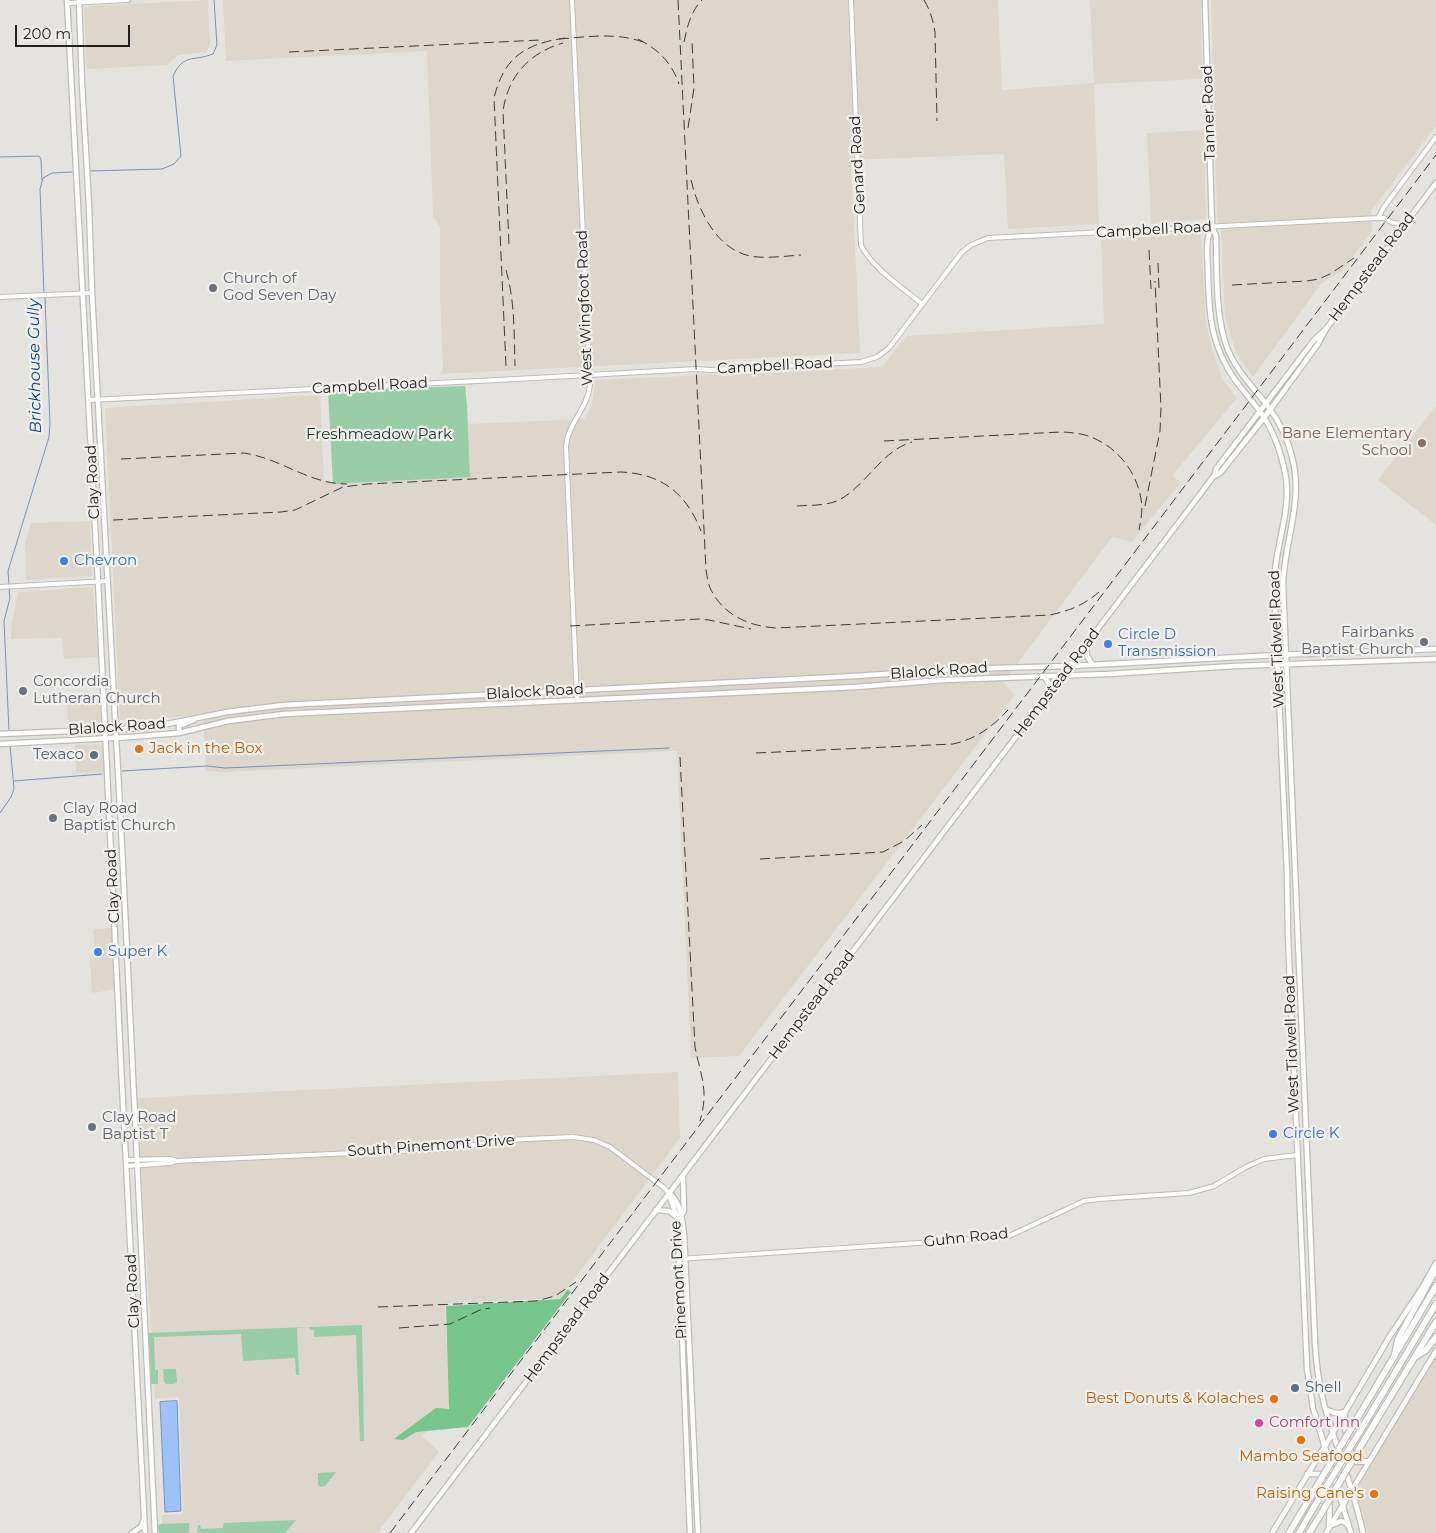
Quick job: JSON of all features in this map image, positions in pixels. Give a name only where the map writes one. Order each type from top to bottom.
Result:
[{"type":"highway","points":[[1394,1357],[1398,1338],[1436,1269]]},
{"type":"highway","points":[[1289,1533],[1436,1286]]},
{"type":"highway","points":[[1299,1533],[1436,1304]]},
{"type":"highway","points":[[1309,1533],[1436,1322]]},
{"type":"highway","points":[[1414,1359],[1426,1350],[1436,1336]]},
{"type":"main road","name":"Tanner Road","points":[[1206,0],[1212,227]]},
{"type":"main road","name":"Clay Road","points":[[68,1],[145,1533]]},
{"type":"main road","name":"Clay Road","points":[[79,1],[154,1533]]},
{"type":"main road","points":[[72,83],[82,84]]},
{"type":"main road","name":"Hempstead Road","points":[[1214,477],[1216,469],[1266,404],[1318,344],[1326,328],[1436,182]]},
{"type":"main road","name":"West Tidwell Road","points":[[1212,227],[1216,236],[1221,322],[1228,350],[1236,366],[1270,410],[1283,434],[1292,457],[1297,485],[1291,533],[1283,571],[1300,1020],[1317,1367],[1326,1409],[1352,1489],[1363,1533]]},
{"type":"main road","name":"West Tidwell Road","points":[[1212,227],[1207,235],[1210,316],[1220,355],[1232,377],[1260,412],[1271,430],[1283,460],[1287,483],[1287,503],[1274,573],[1291,1021],[1307,1368],[1313,1408],[1351,1531]]},
{"type":"main road","points":[[1209,290],[1218,289]]},
{"type":"main road","name":"Hempstead Road","points":[[411,1533],[1214,477],[1221,472],[1264,418],[1304,358]]},
{"type":"main road","points":[[91,449],[101,451]]},
{"type":"main road","points":[[1228,454],[1233,457]]},
{"type":"main road","points":[[1282,531],[1291,533]]},
{"type":"main road","points":[[101,641],[110,641]]},
{"type":"main road","points":[[1086,646],[1087,656],[1093,665]]},
{"type":"main road","name":"Blalock Road","points":[[2,734],[147,728],[227,712],[284,705],[996,668],[1436,649]]},
{"type":"main road","points":[[1235,666],[1246,661],[1247,657]]},
{"type":"main road","name":"Blalock Road","points":[[2,744],[179,733],[228,722],[284,714],[856,687],[927,681],[1108,674],[1235,666],[1436,659]]},
{"type":"main road","points":[[996,668],[996,678]]},
{"type":"main road","points":[[926,672],[927,681]]},
{"type":"main road","points":[[856,676],[856,687]]},
{"type":"main road","points":[[1044,676],[1049,684],[1049,694]]},
{"type":"main road","points":[[103,683],[113,682]]},
{"type":"main road","points":[[661,686],[661,696]]},
{"type":"main road","points":[[520,693],[520,703]]},
{"type":"main road","points":[[460,696],[460,706]]},
{"type":"main road","points":[[400,699],[400,708]]},
{"type":"main road","points":[[339,702],[340,711]]},
{"type":"main road","points":[[284,705],[284,714]]},
{"type":"main road","points":[[227,712],[228,722]]},
{"type":"main road","points":[[179,733],[179,726],[198,718]]},
{"type":"main road","points":[[156,735],[166,732],[169,724]]},
{"type":"main road","points":[[1280,730],[1290,730]]},
{"type":"main road","points":[[45,732],[45,741]]},
{"type":"main road","points":[[108,788],[118,788]]},
{"type":"main road","points":[[1283,793],[1292,791]]},
{"type":"main road","points":[[1286,852],[1295,851]]},
{"type":"main road","points":[[1287,911],[1297,912]]},
{"type":"main road","points":[[1291,1021],[1300,1020]]},
{"type":"main road","points":[[656,1210],[668,1211],[679,1216],[684,1212],[683,1177]]},
{"type":"main road","name":"Pinemont Drive","points":[[669,1193],[679,1216],[685,1259],[698,1533]]},
{"type":"main road","name":"Pinemont Drive","points":[[679,1216],[690,1533]]},
{"type":"main road","points":[[1300,1226],[1310,1226]]},
{"type":"main road","points":[[1272,1533],[1436,1263]]},
{"type":"main road","points":[[1303,1298],[1313,1298]]},
{"type":"main road","points":[[1326,1533],[1436,1351]]},
{"type":"main road","points":[[138,1391],[147,1390]]},
{"type":"main road","points":[[1326,1409],[1333,1413],[1345,1411]]},
{"type":"main road","points":[[1345,1411],[1344,1427],[1353,1457],[1357,1462],[1369,1461]]},
{"type":"main road","points":[[142,1474],[152,1473]]},
{"type":"main road","points":[[1308,1474],[1319,1474],[1323,1478],[1330,1505],[1329,1527]]},
{"type":"main road","points":[[132,1533],[140,1527],[144,1518]]},
{"type":"main road","points":[[1329,1527],[1341,1521],[1346,1523],[1351,1531]]},
{"type":"street","points":[[68,1],[128,0]]},
{"type":"street","name":"West Wingfoot Road","points":[[572,0],[590,375],[588,395],[584,407],[569,431],[566,446],[577,700]]},
{"type":"street","name":"Genard Road","points":[[851,0],[861,245],[865,253],[879,268],[922,304]]},
{"type":"street","points":[[1378,218],[1385,205],[1436,137]]},
{"type":"street","name":"Campbell Road","points":[[88,400],[866,361],[878,357],[888,348],[962,252],[971,245],[988,238],[1378,218],[1404,224]]},
{"type":"street","points":[[0,298],[92,293]]},
{"type":"street","points":[[0,587],[108,580]]},
{"type":"street","name":"South Pinemont Drive","points":[[126,1166],[176,1161],[442,1149],[504,1140],[584,1137],[603,1142],[669,1193]]},
{"type":"street","name":"Guhn Road","points":[[679,1259],[1006,1237],[1084,1201],[1190,1194],[1214,1186],[1246,1167],[1264,1159],[1297,1155]]},
{"type":"street","name":"South Pinemont Drive","points":[[126,1160],[170,1159],[176,1161]]},
{"type":"shaded area","points":[[208,0],[210,45],[206,52],[178,55],[167,65],[87,69],[84,8],[91,6]]},
{"type":"shaded area","points":[[223,0],[998,0],[1002,90],[1094,83],[1090,0],[1201,0],[1202,79],[1094,84],[1099,224],[1008,229],[1004,154],[851,160],[860,353],[440,374],[443,370],[440,227],[433,216],[427,51],[226,61]]},
{"type":"shaded area","points":[[1211,0],[1436,0],[1436,126],[1371,211],[1372,231],[1342,271],[1321,284],[1253,377],[1236,353],[1225,317],[1221,231],[1217,216]]},
{"type":"shaded area","points":[[1204,130],[1206,219],[1151,224],[1147,133]]},
{"type":"shaded area","points":[[1201,233],[1206,322],[1212,350],[1222,378],[1237,398],[1172,476],[1181,482],[1132,542],[1112,537],[1003,683],[1015,695],[739,1056],[691,1058],[677,751],[222,772],[206,771],[203,713],[162,719],[120,720],[105,408],[320,395],[324,481],[333,484],[344,484],[470,477],[468,424],[584,419],[592,405],[595,380],[882,367],[906,336],[1104,324],[1101,237]]},
{"type":"shaded area","name":"Bane Elementary School","points":[[1436,406],[1436,525],[1378,480]]},
{"type":"shaded area","points":[[90,521],[92,576],[26,580],[25,544],[31,523]]},
{"type":"shaded area","points":[[93,587],[98,657],[64,659],[62,638],[11,639],[12,622],[18,592]]},
{"type":"shaded area","points":[[100,700],[101,721],[98,725],[68,727],[67,701]]},
{"type":"shaded area","points":[[99,744],[103,746],[104,772],[76,773],[75,745]]},
{"type":"shaded area","points":[[112,928],[115,987],[111,990],[92,993],[90,960],[95,959],[93,929]]},
{"type":"shaded area","points":[[678,1072],[680,1138],[560,1298],[445,1303],[449,1406],[422,1436],[439,1452],[377,1533],[162,1533],[162,1515],[183,1514],[179,1397],[155,1399],[137,1098]]},
{"type":"shaded area","points":[[1436,1355],[1436,1533],[1368,1533],[1358,1498],[1360,1484]]},
{"type":"green space","name":"Freshmeadow Park","points":[[465,386],[470,477],[333,484],[328,391]]},
{"type":"green space","points":[[568,1289],[571,1292],[468,1427],[416,1432],[403,1440],[394,1439],[436,1408],[449,1409],[446,1306],[560,1299]]},
{"type":"green space","points":[[362,1325],[364,1441],[360,1441],[356,1335],[314,1337],[314,1330],[310,1330],[309,1327],[297,1328],[299,1375],[296,1375],[295,1358],[243,1361],[241,1334],[154,1337],[155,1370],[158,1370],[158,1384],[150,1384],[148,1333]]},
{"type":"green space","points":[[163,1369],[176,1369],[177,1382],[166,1384],[164,1382]]},
{"type":"green space","points":[[336,1472],[325,1486],[321,1487],[318,1485],[318,1473]]},
{"type":"green space","points":[[296,1520],[285,1533],[197,1533],[198,1525],[200,1525],[201,1529],[223,1528],[224,1523]]},
{"type":"green space","points":[[190,1523],[188,1533],[159,1533],[158,1526],[160,1524]]},
{"type":"water","points":[[177,1401],[181,1511],[165,1512],[160,1402]]},
{"type":"waterway","name":"Brickhouse Gully","points":[[90,171],[162,169],[174,164],[181,156],[173,76],[185,61],[213,54],[217,45],[214,0]]},
{"type":"waterway","points":[[0,157],[39,156],[41,159],[42,180]]},
{"type":"waterway","name":"Brickhouse Gully","points":[[44,294],[40,189],[43,178],[52,173],[72,172]]},
{"type":"waterway","name":"Brickhouse Gully","points":[[9,585],[8,571],[49,437],[45,298]]},
{"type":"waterway","name":"Brickhouse Gully","points":[[9,589],[10,598],[4,621],[9,731]]},
{"type":"waterway","name":"Brickhouse Gully","points":[[0,813],[14,789],[10,745]]},
{"type":"waterway","points":[[122,771],[669,748]]},
{"type":"waterway","points":[[14,781],[102,774]]},
{"type":"railway","points":[[678,0],[706,570],[709,585],[716,599],[738,618],[756,625],[776,628],[1050,615],[1076,607],[1088,601],[1099,592]]},
{"type":"railway","points":[[684,42],[692,14],[702,0]]},
{"type":"railway","points":[[924,0],[931,15],[935,32],[937,121]]},
{"type":"railway","points":[[559,39],[612,36],[643,42]]},
{"type":"railway","points":[[506,366],[494,98],[504,72],[518,55],[538,44],[565,38]]},
{"type":"railway","points":[[638,39],[652,47],[663,57],[679,84]]},
{"type":"railway","points":[[289,52],[541,40]]},
{"type":"railway","points":[[688,128],[694,88],[692,41]]},
{"type":"railway","points":[[509,244],[503,111],[506,98],[515,77],[530,60],[551,47],[563,43]]},
{"type":"railway","points":[[390,1533],[1436,155]]},
{"type":"railway","points":[[691,180],[706,219],[722,241],[733,249],[745,255],[758,257],[801,255]]},
{"type":"railway","points":[[1149,250],[1151,289]]},
{"type":"railway","points":[[1232,285],[1319,279],[1354,258]]},
{"type":"railway","points":[[1158,263],[1159,289]]},
{"type":"railway","points":[[506,270],[513,306],[515,366]]},
{"type":"railway","points":[[1145,506],[1160,431],[1161,408],[1155,281]]},
{"type":"railway","points":[[884,441],[1061,432],[1081,434],[1112,449],[1128,467],[1134,477],[1142,503],[1139,530]]},
{"type":"railway","points":[[797,506],[824,504],[839,500],[858,486],[891,453],[901,446],[912,442]]},
{"type":"railway","points":[[121,459],[244,453],[271,460],[320,480],[347,484]]},
{"type":"railway","points":[[113,520],[281,512],[295,510],[343,487],[367,484],[621,472],[649,477],[671,488],[688,506],[701,531]]},
{"type":"railway","points":[[570,626],[699,619],[751,629]]},
{"type":"railway","points":[[756,753],[953,744],[983,732],[1008,710]]},
{"type":"railway","points":[[680,757],[695,1047],[704,1092],[700,1121]]},
{"type":"railway","points":[[760,859],[883,852],[904,841],[922,825]]},
{"type":"railway","points":[[378,1307],[536,1301],[555,1296],[576,1282]]},
{"type":"railway","points":[[399,1328],[450,1324],[480,1310],[490,1308]]},
{"type":"place","name":"Church of God Seven Day","points":[[213,288]]},
{"type":"place","name":"Bane Elementary School","points":[[1422,443]]},
{"type":"place","name":"Chevron","points":[[64,561]]},
{"type":"place","name":"Fairbanks Baptist Church","points":[[1424,642]]},
{"type":"place","name":"Circle D Transmission","points":[[1108,644]]},
{"type":"place","name":"Concordia Lutheran Church","points":[[23,691]]},
{"type":"place","name":"Jack in the Box","points":[[139,749]]},
{"type":"place","name":"Texaco","points":[[94,755]]},
{"type":"place","name":"Clay Road Baptist Church","points":[[53,818]]},
{"type":"place","name":"Super K","points":[[98,952]]},
{"type":"place","name":"Clay Road Baptist T","points":[[92,1127]]},
{"type":"place","name":"Circle K","points":[[1273,1134]]},
{"type":"place","name":"Shell","points":[[1295,1388]]},
{"type":"place","name":"Best Donuts & Kolaches","points":[[1274,1399]]},
{"type":"place","name":"Comfort Inn","points":[[1259,1423]]},
{"type":"place","name":"Mambo Seafood","points":[[1301,1440]]},
{"type":"place","name":"Raising Cane's","points":[[1374,1494]]}]
